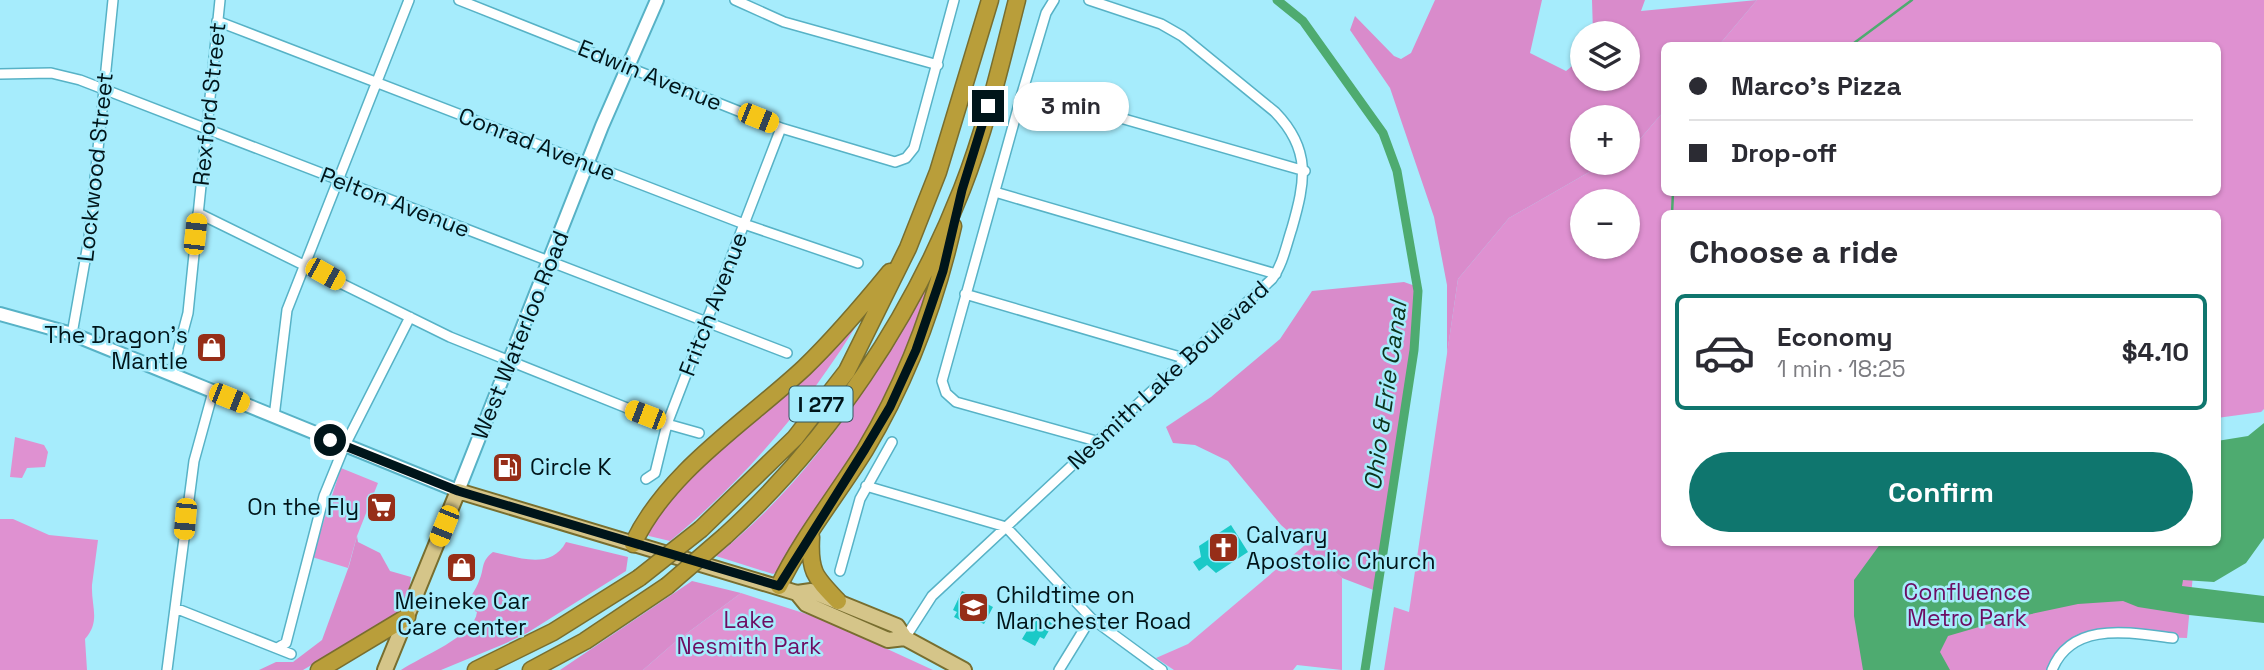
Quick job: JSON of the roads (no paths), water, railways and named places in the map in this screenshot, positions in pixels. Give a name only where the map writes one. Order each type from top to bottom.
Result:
[{"type":"highway","name":"I 277","points":[[476,670],[552,632],[639,578],[701,528],[795,438],[847,370],[905,254],[938,172],[990,0]]},
{"type":"highway","name":"I 277","points":[[531,670],[585,641],[667,586],[725,536],[787,476],[865,376],[921,279],[962,190],[1017,0]]},
{"type":"highway","points":[[779,586],[890,407],[916,350],[943,271],[962,190]]},
{"type":"highway","points":[[633,544],[649,512],[669,488],[818,354],[905,254]]},
{"type":"highway","points":[[811,535],[809,559],[813,575],[838,601]]},
{"type":"highway","points":[[319,670],[407,617]]},
{"type":"main road","name":"West Waterloo Road","points":[[385,670],[628,65],[657,0]]},
{"type":"main road","points":[[0,314],[72,334],[172,373],[344,447],[458,491],[797,593],[811,592],[838,601],[897,626],[905,638],[964,670]]},
{"type":"main road","points":[[797,593],[806,604],[888,640],[905,638]]},
{"type":"street","name":"Lockwood Street","points":[[72,334],[84,278],[113,0]]},
{"type":"street","name":"Rexford Street","points":[[172,373],[185,330],[219,0]]},
{"type":"street","points":[[274,417],[285,316],[409,0]]},
{"type":"street","name":"Edwin Avenue","points":[[459,0],[781,128],[883,160],[902,160],[912,153],[937,65]]},
{"type":"street","points":[[735,0],[784,22],[937,65],[954,0]]},
{"type":"street","points":[[1054,0],[1046,13],[1023,90],[942,376],[943,388],[956,402],[1096,441]]},
{"type":"street","points":[[1023,90],[1305,172],[1303,160],[1280,117],[1197,47],[1161,24],[1089,0]]},
{"type":"street","name":"Conrad Avenue","points":[[217,21],[744,224],[859,263]]},
{"type":"street","name":"Pelton Avenue","points":[[0,74],[51,73],[103,90],[551,261],[705,324],[787,353]]},
{"type":"street","name":"Fritch Avenue","points":[[646,479],[654,473],[667,424],[781,128]]},
{"type":"street","name":"Nesmith Lake Boulevard","points":[[905,638],[932,596],[1276,274],[1301,198],[1305,172]]},
{"type":"street","points":[[995,192],[1276,274]]},
{"type":"street","points":[[198,213],[410,317],[510,362],[667,424],[699,433]]},
{"type":"street","points":[[965,294],[1187,359]]},
{"type":"street","points":[[279,648],[286,643],[320,505],[344,447],[410,317]]},
{"type":"street","points":[[167,670],[196,447],[213,392]]},
{"type":"street","points":[[840,571],[866,486],[892,442]]},
{"type":"street","points":[[866,486],[1006,527],[1091,618],[1162,670]]},
{"type":"street","points":[[175,608],[291,654]]},
{"type":"street","points":[[1059,670],[1091,618]]},
{"type":"street","points":[[2052,670],[2067,649],[2098,633],[2173,638]]},
{"type":"waterway","name":"Ohio & Erie Canal","points":[[1277,0],[1303,21],[1383,133],[1397,171],[1418,291],[1414,350],[1365,670]]},
{"type":"waterway","points":[[1855,42],[1912,0]]},
{"type":"waterway","points":[[1672,210],[1673,196]]},
{"type":"place","name":"The Dragon's Mantle","points":[[211,348]]},
{"type":"place","name":"Circle K","points":[[507,467]]},
{"type":"place","name":"On the Fly","points":[[382,507]]},
{"type":"place","name":"Calvary Apostolic Church","points":[[1223,548]]},
{"type":"place","name":"Meineke Car Care center","points":[[462,567]]},
{"type":"place","name":"Childtime on Manchester Road","points":[[973,608]]},
{"type":"park label","name":"Confluence Metro Park","points":[[1967,605]]},
{"type":"park label","name":"Lake Nesmith Park","points":[[749,633]]}]
